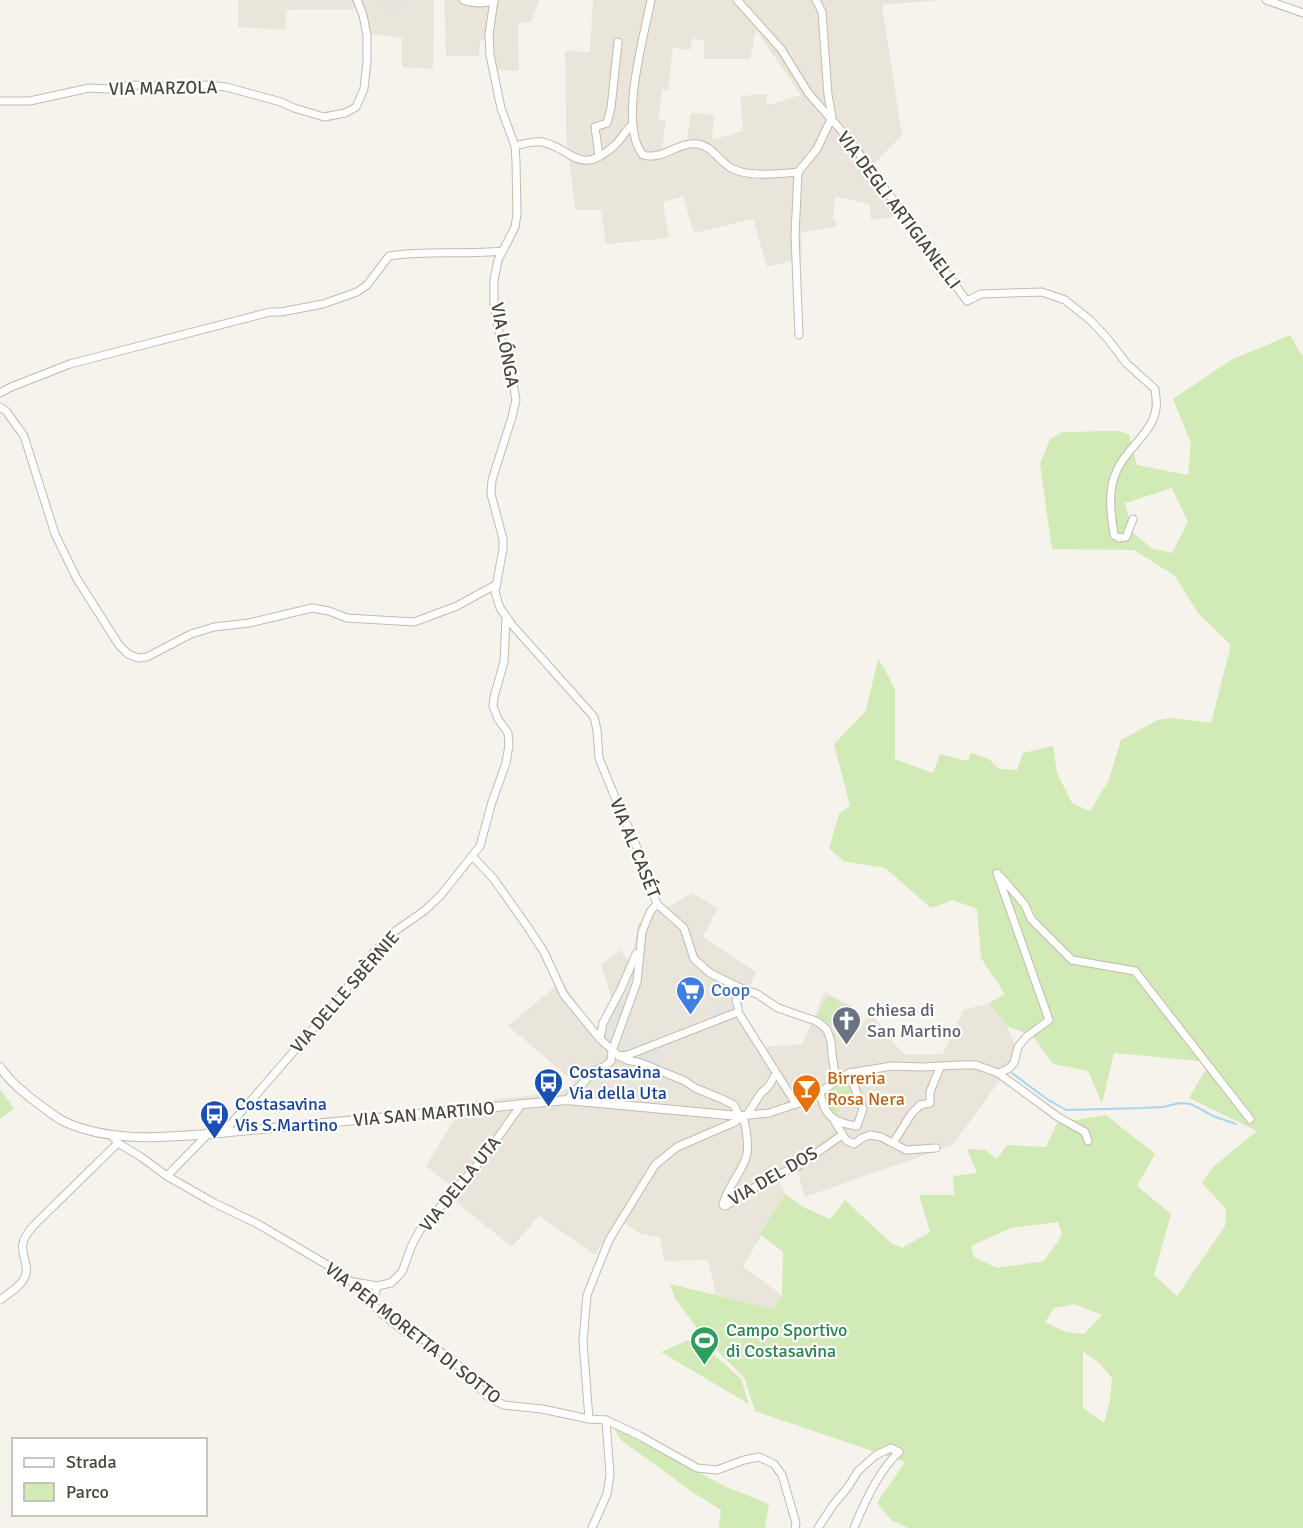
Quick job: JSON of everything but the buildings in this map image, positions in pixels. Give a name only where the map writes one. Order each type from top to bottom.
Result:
[{"type":"street","name":"VIA MARZOLA","points":[[0,101],[30,101],[89,88],[106,89],[135,85],[186,87],[207,85],[226,87],[282,102],[324,117],[345,113],[356,107],[364,89],[367,61],[367,35],[357,0]]},
{"type":"street","points":[[464,0],[486,3],[494,0]]},
{"type":"street","name":"VIA LÓNGA","points":[[494,0],[489,35],[490,55],[501,108],[514,146],[516,161],[517,214],[515,227],[498,260],[494,280],[494,306],[516,400],[492,480],[491,494],[503,538],[495,592],[496,599],[506,617]]},
{"type":"street","points":[[651,0],[634,87],[632,125],[639,150],[649,157],[661,155],[685,145],[699,144],[711,150],[730,168],[741,172],[776,174],[798,172]]},
{"type":"street","name":"VIA DEGLI ARTIGIANELLI","points":[[737,0],[781,49],[809,94],[847,137],[967,301],[981,294],[1042,292],[1065,300],[1090,320],[1127,364],[1155,389],[1157,402],[1154,418],[1123,459],[1111,487],[1110,510],[1114,535],[1119,538],[1126,537],[1133,519]]},
{"type":"street","points":[[799,335],[795,235],[798,172],[817,149],[832,113],[828,95],[822,12],[816,0]]},
{"type":"street","points":[[1266,0],[1303,13]]},
{"type":"street","points":[[599,156],[595,127],[607,123],[618,42]]},
{"type":"street","points":[[514,146],[542,142],[577,159],[590,161],[615,146],[632,125]]},
{"type":"street","points":[[0,393],[70,364],[270,312],[281,312],[323,303],[357,292],[367,285],[389,256],[482,254],[503,251]]},
{"type":"street","points":[[0,406],[24,435],[55,534],[77,579],[119,645],[128,654],[138,658],[147,657],[191,634],[214,627],[249,623],[312,608],[347,618],[414,622],[457,606],[497,584]]},
{"type":"street","name":"VIA DELLE SBÈRNIE","points":[[223,1133],[333,1006],[374,952],[391,934],[424,911],[441,895],[480,846],[492,802],[507,763],[508,733],[498,718],[494,706],[504,662],[506,617]]},
{"type":"street","name":"VIA AL CASÉT","points":[[506,617],[594,717],[599,758],[638,850],[657,904],[684,928],[694,959],[711,973],[757,994],[778,1008],[816,1021],[828,1030],[836,1081]]},
{"type":"street","points":[[473,857],[493,878],[527,926],[544,952],[564,995],[615,1054],[685,1081],[695,1088],[734,1105],[743,1116]]},
{"type":"street","points":[[998,1073],[1008,1069],[1014,1063],[1018,1047],[1026,1037],[1049,1020],[997,873],[1025,906],[1031,919],[1072,960],[1135,971],[1250,1119]]},
{"type":"street","points":[[567,1101],[594,1071],[605,1066],[615,1054],[637,982],[645,922],[657,904]]},
{"type":"street","points":[[600,1039],[603,1023],[640,946]]},
{"type":"street","points":[[738,987],[736,1000],[738,1012],[795,1104]]},
{"type":"street","points":[[615,1054],[628,1055],[738,1012]]},
{"type":"street","points":[[834,1120],[842,1124],[858,1126],[863,1109],[849,1073],[892,1066],[976,1065],[998,1073],[1058,1117],[1085,1132],[1088,1142]]},
{"type":"street","name":"VIA SAN MARTINO","points":[[0,1067],[29,1097],[61,1120],[82,1128],[124,1137],[175,1137],[567,1101],[743,1116],[769,1113],[795,1104],[820,1092],[849,1073]]},
{"type":"street","points":[[893,1143],[912,1113],[920,1105],[930,1103],[930,1092],[940,1067]]},
{"type":"street","points":[[589,1419],[583,1341],[587,1295],[609,1240],[655,1165],[677,1147],[735,1122],[743,1116],[776,1074]]},
{"type":"street","points":[[820,1092],[822,1104],[842,1135],[854,1144],[870,1135],[881,1137],[906,1150],[936,1148]]},
{"type":"street","name":"VIA DELLA UTA","points":[[376,1286],[390,1283],[402,1272],[420,1230],[484,1157],[521,1104]]},
{"type":"street","name":"VIA DEL DOS","points":[[743,1116],[747,1133],[747,1153],[725,1195],[723,1205],[725,1206],[768,1179],[798,1166],[842,1135]]},
{"type":"street","points":[[167,1176],[208,1134]]},
{"type":"street","name":"VIA PER MORETTA DI SOTTO","points":[[111,1135],[118,1143],[167,1176],[214,1203],[256,1223],[329,1266],[352,1282],[382,1314],[405,1332],[424,1340],[455,1362],[488,1397],[504,1405],[606,1420],[697,1468],[717,1470],[759,1456],[774,1464],[782,1475],[796,1523],[795,1528]]},
{"type":"street","points":[[0,1300],[16,1288],[26,1274],[22,1245],[28,1232],[118,1143]]},
{"type":"street","points":[[352,1282],[376,1286],[373,1303]]},
{"type":"street","points":[[592,1528],[607,1494],[610,1475],[606,1420]]},
{"type":"street","points":[[818,1528],[858,1471],[876,1455],[891,1448],[899,1452],[890,1460],[862,1508],[854,1528]]},
{"type":"shaded area","points":[[238,0],[434,0],[433,69],[402,67],[402,38],[364,33],[356,9],[287,10],[285,30],[238,27]]},
{"type":"shaded area","points":[[444,0],[539,0],[531,22],[518,24],[519,71],[488,69],[485,40],[480,41],[479,56],[446,56]]},
{"type":"shaded area","points":[[593,0],[942,0],[882,5],[902,135],[871,167],[908,215],[871,220],[870,204],[835,197],[833,218],[838,226],[801,233],[802,258],[767,267],[753,219],[694,233],[683,197],[663,202],[669,238],[606,244],[601,210],[575,210],[566,131],[565,51],[590,52]],"holes":[[[756,30],[801,95],[768,105],[766,94],[740,96],[743,131],[712,140],[714,115],[691,113],[687,140],[662,149],[666,120],[659,119],[662,89],[668,90],[673,47],[690,50],[693,38],[704,41],[704,59],[750,59]]]},
{"type":"shaded area","points":[[409,2],[409,6],[403,6],[403,9],[386,10],[385,7],[376,9],[375,7]]},
{"type":"shaded area","points":[[693,893],[718,908],[703,937],[756,972],[739,1012],[760,1047],[802,1044],[825,992],[855,1008],[848,1023],[859,1029],[871,1013],[904,1055],[943,1054],[963,1010],[989,1003],[1007,1026],[1019,1054],[953,1145],[805,1197],[797,1170],[778,1179],[785,1194],[743,1267],[782,1295],[773,1309],[716,1295],[708,1260],[664,1261],[660,1238],[640,1234],[618,1219],[595,1255],[539,1216],[512,1247],[454,1200],[458,1192],[426,1166],[464,1103],[562,1092],[574,1082],[508,1026],[562,981],[596,1031],[612,999],[601,964],[620,950],[631,964],[638,923]]},
{"type":"shaded area","points":[[622,998],[627,1000],[613,1044],[605,1038],[609,1022]]},
{"type":"shaded area","points":[[718,1003],[725,1006],[728,1014],[712,1020],[707,1008]]},
{"type":"shaded area","points":[[627,1035],[638,1040],[641,1047],[619,1054]]},
{"type":"shaded area","points":[[661,1049],[665,1058],[660,1069],[638,1061],[638,1057]]},
{"type":"green space","points":[[1290,335],[1303,357],[1303,1528],[908,1528],[891,1520],[877,1503],[905,1462],[755,1411],[744,1377],[703,1337],[675,1298],[670,1284],[773,1309],[782,1295],[783,1252],[760,1234],[785,1194],[805,1208],[830,1219],[845,1200],[891,1243],[902,1248],[930,1232],[919,1195],[954,1195],[953,1176],[977,1173],[967,1149],[985,1150],[997,1159],[1007,1145],[1046,1147],[1057,1123],[1106,1115],[1155,1154],[1137,1186],[1171,1214],[1154,1275],[1177,1296],[1225,1226],[1226,1209],[1202,1183],[1214,1166],[1257,1131],[1189,1098],[1210,1062],[1114,1053],[1102,1104],[1088,1071],[1053,1064],[1033,1036],[1007,1026],[989,1003],[1005,994],[981,958],[977,909],[953,900],[931,908],[885,868],[843,861],[829,848],[839,814],[850,806],[834,744],[866,711],[878,659],[895,689],[895,759],[933,773],[940,754],[968,761],[971,753],[989,759],[999,769],[1017,770],[1023,753],[1053,746],[1057,773],[1072,803],[1090,811],[1109,780],[1121,740],[1158,720],[1173,718],[1211,723],[1231,645],[1198,613],[1175,576],[1134,550],[1052,549],[1040,464],[1050,439],[1063,432],[1116,431],[1129,434],[1137,465],[1188,475],[1191,443],[1173,399],[1231,360]],"holes":[[[1172,488],[1188,522],[1172,553],[1153,549],[1132,532],[1125,503]],[[1058,1222],[1062,1235],[1044,1261],[997,1268],[974,1257],[971,1246],[1011,1228]],[[1075,1304],[1102,1315],[1084,1334],[1066,1332],[1045,1322],[1054,1308]],[[1083,1351],[1100,1364],[1112,1378],[1110,1401],[1104,1423],[1083,1408]]]},
{"type":"green space","points":[[828,996],[852,1010],[840,1030],[817,1016]]},
{"type":"green space","points":[[850,1079],[860,1106],[842,1102],[836,1119],[820,1096]]},
{"type":"green space","points":[[0,1091],[14,1109],[0,1119]]},
{"type":"green space","name":"Campo Sportivo di Costasavina","points":[[695,1337],[741,1379],[749,1404],[661,1352]]},
{"type":"green space","points":[[614,1428],[726,1487],[769,1504],[765,1528],[719,1528],[721,1510],[621,1440]]},
{"type":"waterway","points":[[1012,1073],[1066,1110],[1163,1107],[1180,1103],[1191,1104],[1213,1116],[1236,1124]]},
{"type":"place","name":"Coop","points":[[690,1016]]},
{"type":"place","name":"chiesa di San Martino","points":[[846,1046]]},
{"type":"place","name":"Costasavina Via della Uta","points":[[548,1108]]},
{"type":"place","name":"Birreria Rosa Nera","points":[[806,1114]]},
{"type":"place","name":"Costasavina Vis S.Martino","points":[[214,1140]]},
{"type":"place","name":"Campo Sportivo di Costasavina","points":[[705,1366]]}]
